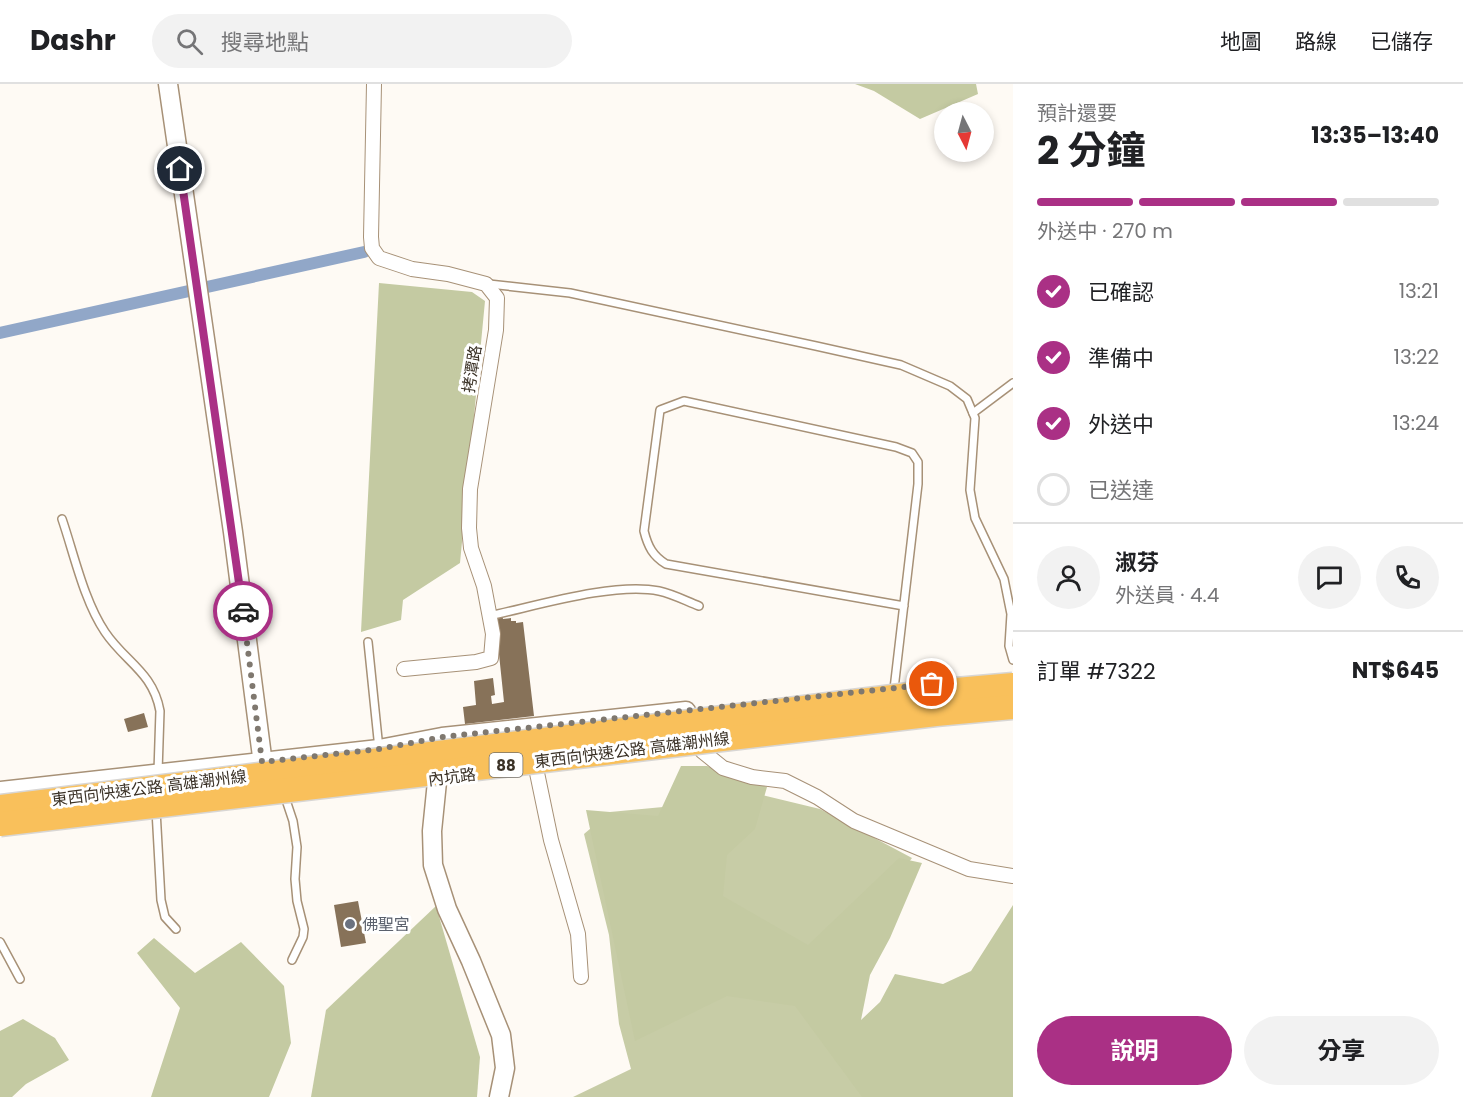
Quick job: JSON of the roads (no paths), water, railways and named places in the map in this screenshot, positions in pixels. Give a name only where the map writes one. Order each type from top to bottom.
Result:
[{"type":"highway","name":"東西向快速公路 高雄潮州線","points":[[0,807],[921,693],[1013,685]]},
{"type":"highway","name":"東西向快速公路 高雄潮州線","points":[[0,824],[936,714],[1013,707]]},
{"type":"main road","points":[[168,84],[234,532],[267,802]]},
{"type":"main road","points":[[0,791],[379,749],[442,737],[1013,677]]},
{"type":"main road","name":"內坑路","points":[[0,835],[286,800],[437,778],[1013,716]]},
{"type":"main road","points":[[442,737],[432,831],[433,865],[447,909],[501,1035],[505,1068],[499,1097]]},
{"type":"street","points":[[374,84],[372,248],[379,258],[412,269],[448,274],[486,284]]},
{"type":"street","name":"拷潭路","points":[[404,669],[476,662],[491,658],[493,634],[484,586],[471,548],[469,528],[470,489],[496,330],[497,298],[486,284]]},
{"type":"street","points":[[702,751],[723,768],[752,777],[785,781],[817,797],[854,821],[969,869],[1013,876]]},
{"type":"street","points":[[536,768],[551,840],[578,934],[581,977]]},
{"type":"lane","points":[[486,284],[570,293],[901,365],[950,386],[967,399],[973,413],[975,427],[970,490],[975,518],[1004,579],[1011,614],[1009,646],[1013,660]]},
{"type":"lane","points":[[973,413],[1013,383]]},
{"type":"lane","points":[[894,688],[904,606],[918,484],[918,462],[912,453],[896,447],[684,401],[660,410],[644,531],[648,546],[656,558],[666,564],[904,606]]},
{"type":"lane","points":[[62,519],[90,602],[105,633],[151,683],[159,701],[156,816],[161,900],[165,916],[176,929]]},
{"type":"lane","points":[[489,616],[606,591],[634,589],[660,591],[699,606]]},
{"type":"lane","points":[[368,642],[379,749]]},
{"type":"lane","points":[[286,800],[293,821],[297,847],[297,901],[303,929],[303,937],[292,960]]},
{"type":"lane","points":[[0,942],[20,979]]},
{"type":"waterway","points":[[0,333],[364,252]]},
{"type":"place","name":"佛聖宮","points":[[350,924]]}]
